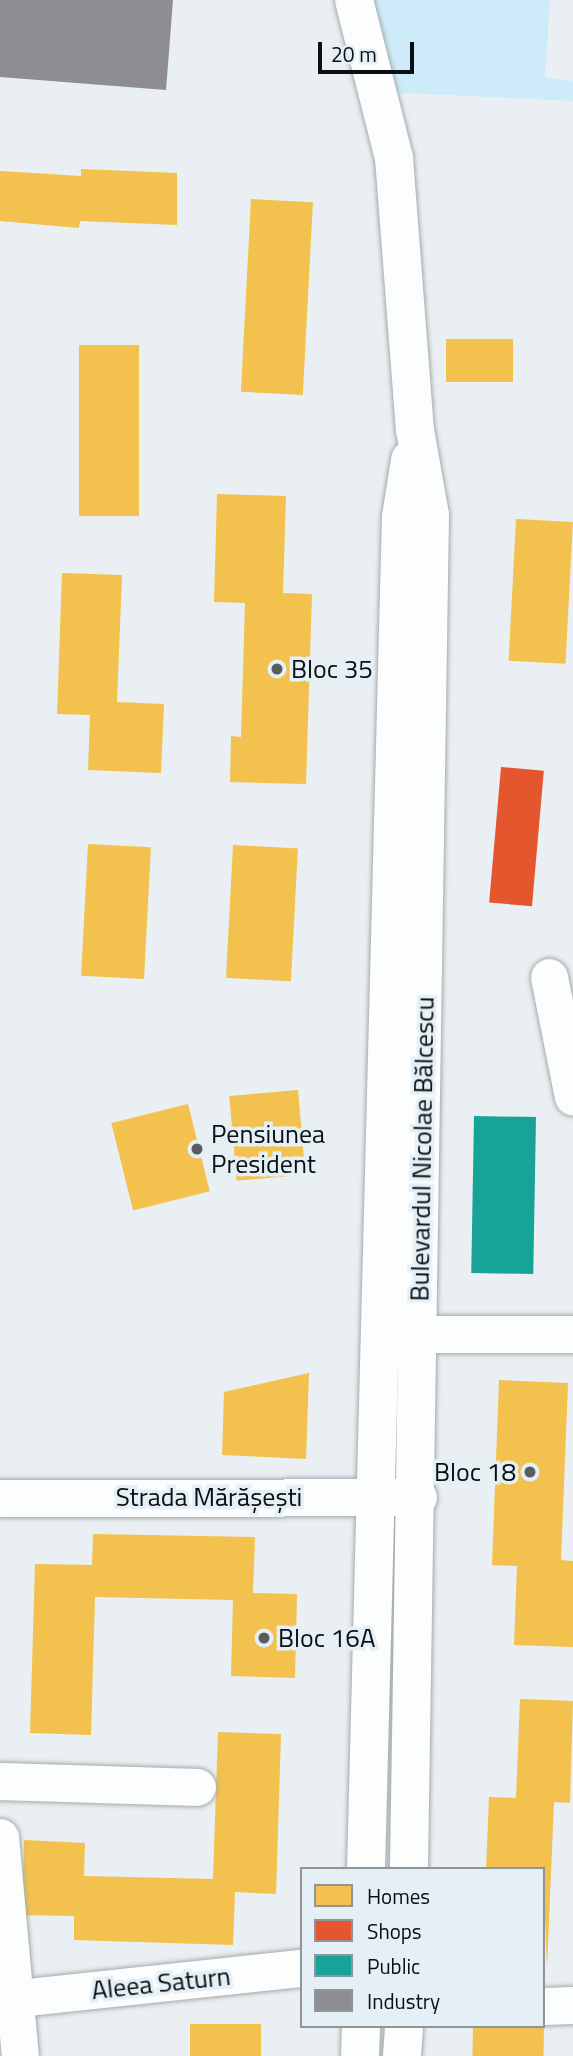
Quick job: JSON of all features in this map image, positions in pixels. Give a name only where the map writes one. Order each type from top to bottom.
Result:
[{"type":"main road","name":"Bulevardul Nicolae Bălcescu","points":[[354,0],[384,114],[404,224],[415,430],[401,517],[401,1334],[418,1497],[409,1867]]},
{"type":"main road","name":"Bulevardul Nicolae Bălcescu","points":[[366,1867],[380,1496],[401,1334]]},
{"type":"main road","points":[[360,2028],[360,2056]]},
{"type":"main road","points":[[402,2056],[404,2028]]},
{"type":"street","points":[[550,977],[573,1097]]},
{"type":"street","points":[[401,1334],[573,1334]]},
{"type":"street","name":"Strada Mărășești","points":[[0,1498],[418,1497]]},
{"type":"street","points":[[0,1782],[197,1787]]},
{"type":"street","points":[[0,1837],[19,1998],[20,2056]]},
{"type":"street","name":"Aleea Saturn","points":[[19,1998],[300,1968]]},
{"type":"street","points":[[545,2006],[573,2005]]},
{"type":"shaded area","points":[[362,0],[550,0],[545,77],[573,81],[573,101],[386,92]]},
{"type":"building: Homes","points":[[81,169],[177,173],[177,225],[80,221],[79,228],[0,221],[0,171],[81,176]]},
{"type":"building: Homes","points":[[251,199],[313,202],[303,395],[241,392]]},
{"type":"building: Homes","points":[[446,339],[513,339],[513,382],[446,382]]},
{"type":"building: Homes","points":[[79,345],[139,345],[139,516],[79,516]]},
{"type":"building: Homes","name":"Bloc 35","points":[[217,494],[286,496],[283,593],[312,594],[306,784],[230,782],[231,736],[241,737],[245,603],[214,602]]},
{"type":"building: Homes","points":[[516,519],[573,522],[565,664],[509,661]]},
{"type":"building: Homes","points":[[62,573],[122,575],[117,702],[164,704],[161,773],[88,770],[90,715],[57,714]]},
{"type":"building: Homes","points":[[88,844],[151,847],[144,979],[81,976]]},
{"type":"building: Homes","points":[[233,845],[298,848],[291,981],[226,978]]},
{"type":"building: Homes","points":[[298,1090],[305,1175],[237,1181],[229,1096]]},
{"type":"building: Homes","points":[[188,1104],[210,1191],[133,1210],[111,1123]]},
{"type":"building: Homes","points":[[309,1373],[306,1459],[222,1455],[224,1392]]},
{"type":"building: Homes","name":"Bloc 18","points":[[499,1380],[568,1383],[561,1560],[573,1561],[573,1647],[514,1645],[517,1566],[492,1565]]},
{"type":"building: Homes","name":"Bloc 16A","points":[[93,1534],[255,1537],[253,1593],[297,1594],[295,1678],[231,1676],[233,1600],[95,1597],[91,1735],[30,1733],[35,1564],[92,1565]]},
{"type":"building: Homes","points":[[520,1699],[573,1701],[570,1803],[554,1802],[547,1968],[545,1867],[486,1867],[489,1797],[516,1798]]},
{"type":"building: Homes","points":[[218,1732],[281,1734],[276,1894],[235,1892],[233,1945],[74,1940],[74,1916],[22,1915],[24,1840],[85,1843],[84,1876],[213,1879]]},
{"type":"building: Homes","points":[[190,2024],[261,2024],[261,2056],[190,2056]]},
{"type":"building: Homes","points":[[473,2028],[544,2028],[543,2056],[472,2056]]},
{"type":"building: Shops","points":[[501,767],[544,771],[532,906],[489,902]]},
{"type":"building: Public","points":[[474,1116],[536,1117],[533,1274],[471,1273]]},
{"type":"building: Industry","points":[[0,0],[173,0],[166,90],[0,77]]},
{"type":"place","name":"Bloc 35","points":[[277,669]]},
{"type":"place","name":"Pensiunea President","points":[[197,1149]]},
{"type":"place","name":"Bloc 18","points":[[530,1472]]},
{"type":"place","name":"Bloc 16A","points":[[264,1638]]}]
